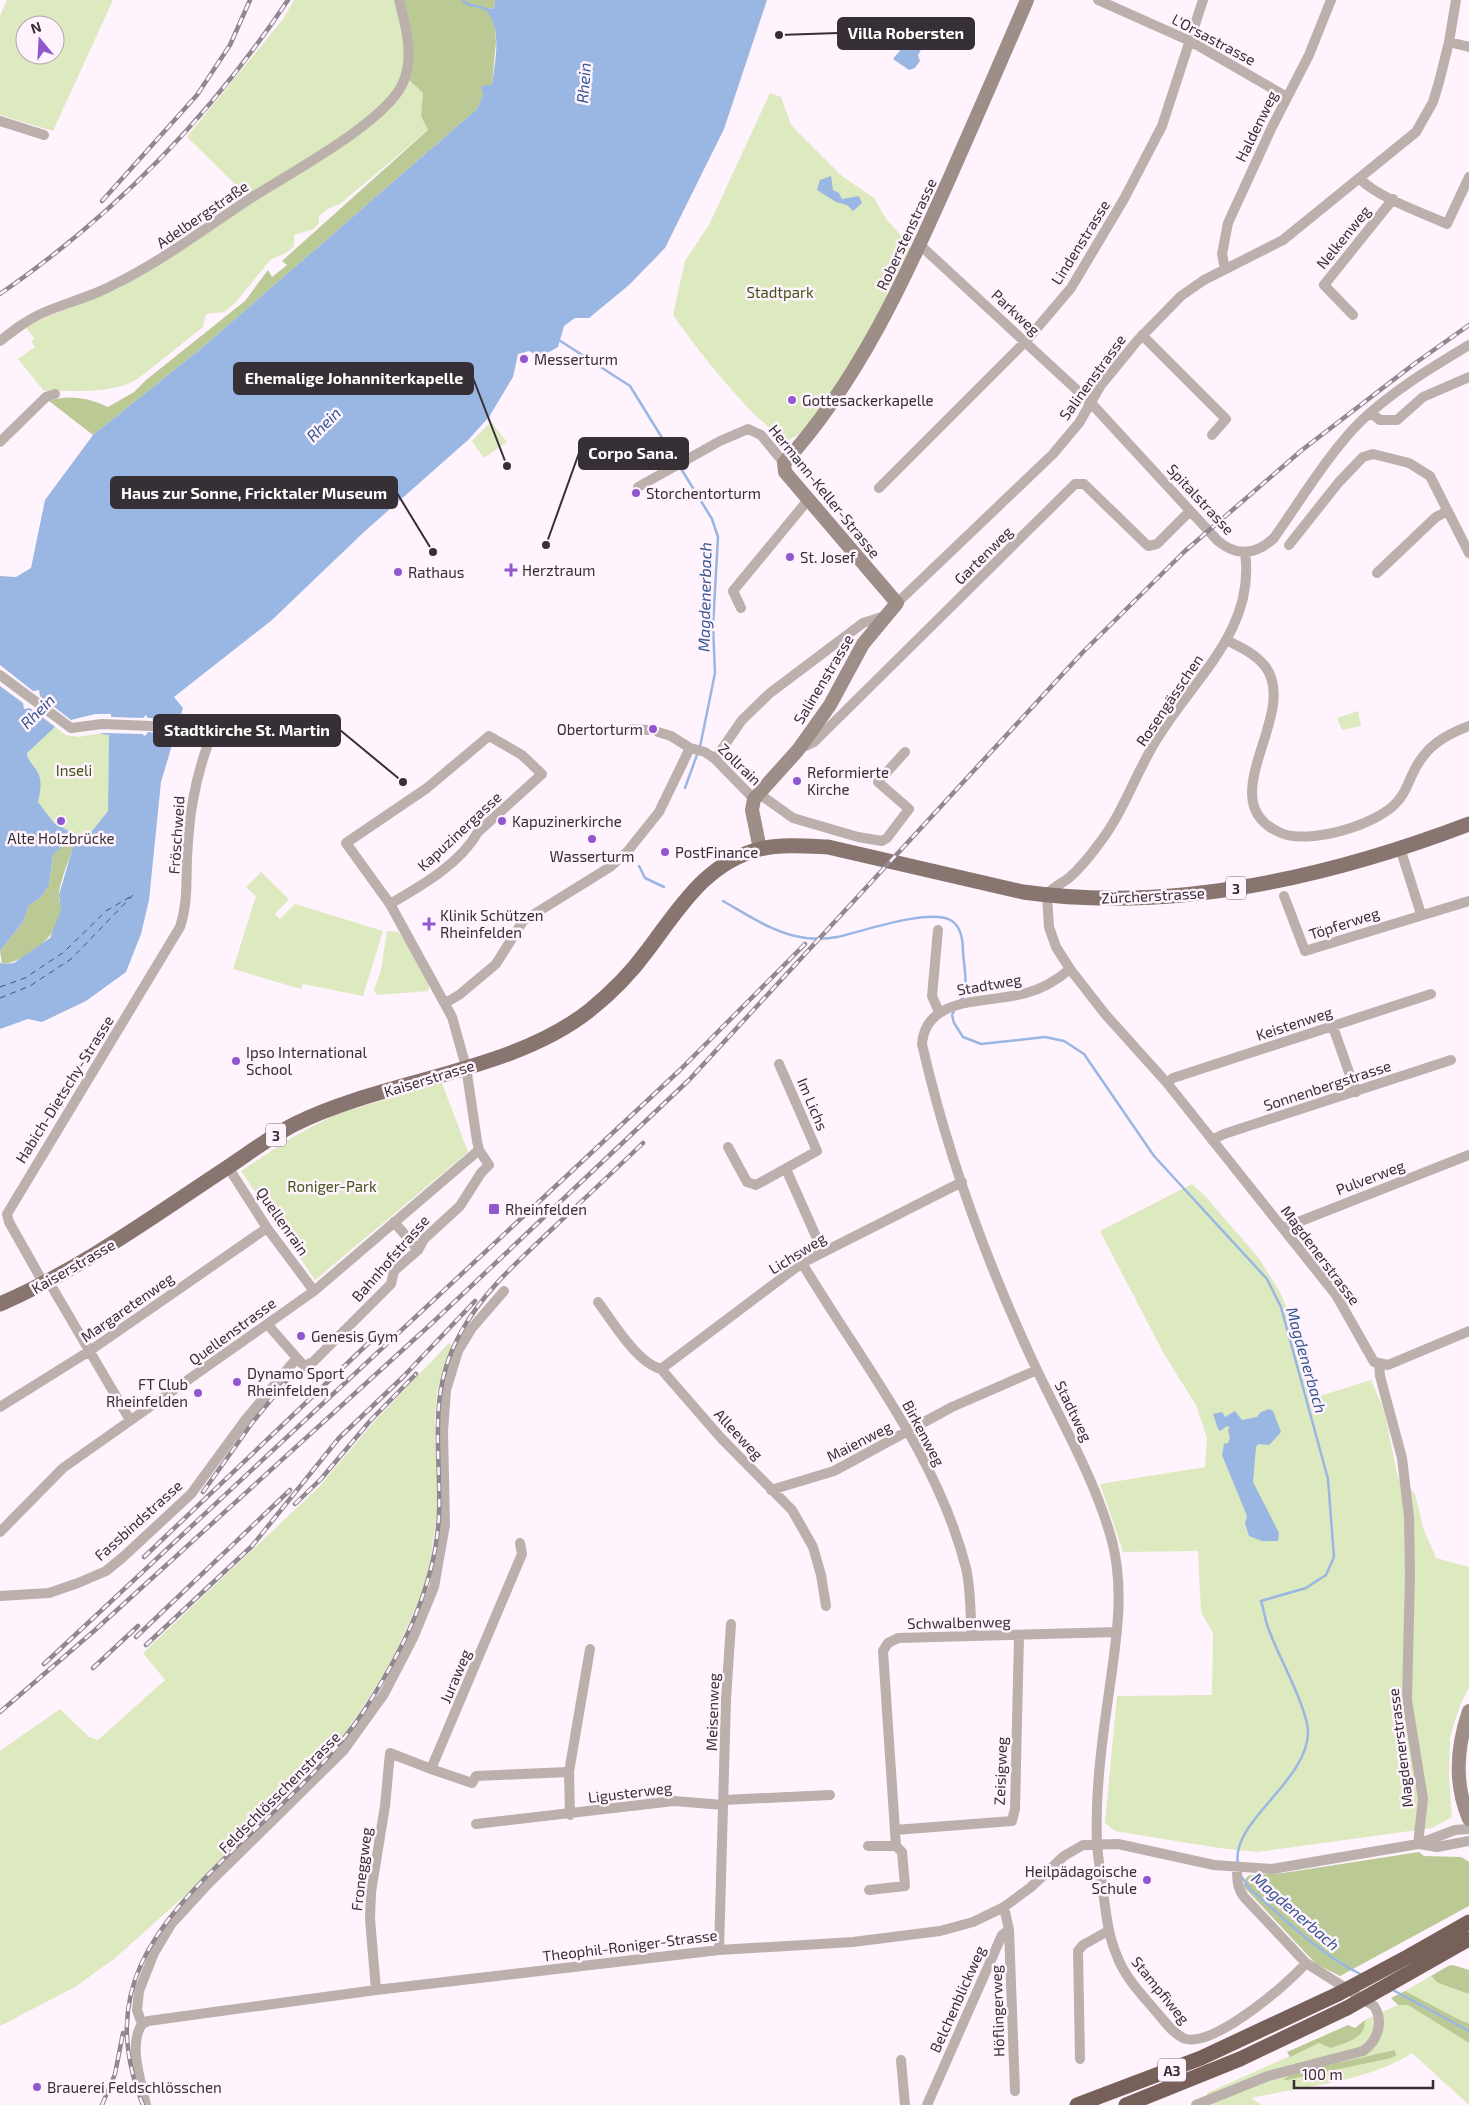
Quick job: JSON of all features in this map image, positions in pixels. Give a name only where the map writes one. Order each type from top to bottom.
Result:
[{"type":"highway","name":"A3","points":[[1078,2105],[1202,2058],[1330,1999],[1469,1922]]},
{"type":"highway","name":"A3","points":[[1126,2105],[1240,2059],[1347,2008],[1469,1939]]},
{"type":"main road","name":"Zürcherstrasse","points":[[832,848],[972,882],[1046,895],[1144,898],[1195,894],[1285,878],[1400,848],[1469,824]]},
{"type":"main road","name":"Kaiserstrasse","points":[[0,1304],[46,1283],[140,1226],[269,1139],[304,1120],[338,1106],[466,1067],[532,1044],[583,1015],[617,986],[640,961],[682,903],[702,881],[729,862],[760,849],[798,845],[832,848]]},
{"type":"street","name":"Adelbergstraße","points":[[0,341],[30,319],[109,288],[150,266],[246,201],[330,149],[366,122],[391,100],[402,84],[409,47],[399,0]]},
{"type":"street","name":"Roberstenstrasse","points":[[784,463],[825,413],[872,340],[920,244],[1027,0]]},
{"type":"street","name":"L'Orsastrasse","points":[[1098,0],[1116,3],[1190,41],[1287,96]]},
{"type":"street","name":"Lindenstrasse","points":[[879,488],[1026,341],[1071,288],[1124,199],[1162,126],[1203,0]]},
{"type":"street","name":"Haldenweg","points":[[1225,269],[1222,254],[1228,223],[1287,96],[1309,55],[1331,0]]},
{"type":"street","name":"Salinenstrasse","points":[[756,796],[798,750],[830,705],[863,644],[885,616],[1053,454],[1079,423],[1101,385],[1142,335],[1181,296],[1225,269],[1284,240],[1416,132],[1433,102],[1449,42],[1456,0]]},
{"type":"street","points":[[1449,42],[1469,47]]},
{"type":"street","points":[[0,121],[44,135]]},
{"type":"street","points":[[1360,179],[1393,199],[1447,224],[1469,177]]},
{"type":"street","name":"Nelkenweg","points":[[1353,315],[1324,285],[1393,199]]},
{"type":"street","name":"Parkweg","points":[[920,244],[1091,403]]},
{"type":"street","points":[[1142,335],[1226,420],[1212,435]]},
{"type":"street","points":[[1245,552],[1260,549],[1274,538],[1343,442],[1371,412],[1415,378],[1469,345]]},
{"type":"street","points":[[1371,412],[1380,420],[1397,420],[1423,397],[1469,377]]},
{"type":"street","points":[[0,442],[46,397],[55,394]]},
{"type":"street","name":"Spitalstrasse","points":[[1091,403],[1223,545],[1236,552],[1245,552]]},
{"type":"street","name":"Hermann-Keller-Strasse","points":[[638,487],[692,456],[748,429],[761,434],[784,463],[785,472],[897,603]]},
{"type":"street","points":[[1289,545],[1314,512],[1357,463],[1363,457],[1373,454],[1409,463],[1430,476],[1469,553]]},
{"type":"street","name":"Gartenweg","points":[[798,750],[814,742],[1075,484],[1084,484],[1148,546],[1157,544],[1190,511]]},
{"type":"street","points":[[741,608],[733,590],[808,500]]},
{"type":"street","points":[[1377,573],[1436,517],[1448,511]]},
{"type":"street","name":"Rosengässchen","points":[[1046,895],[1053,887],[1071,876],[1098,845],[1120,814],[1158,738],[1226,640],[1246,592],[1245,552]]},
{"type":"street","points":[[715,759],[742,720],[770,692],[863,623],[885,616]]},
{"type":"street","points":[[1226,640],[1253,654],[1265,666],[1271,682],[1272,711],[1251,785],[1253,800],[1263,820],[1278,832],[1289,836],[1309,838],[1318,836],[1382,814],[1400,799],[1419,760],[1427,750],[1444,736],[1469,726]]},
{"type":"street","name":"Fröschweid","points":[[0,675],[71,728],[102,724],[175,727],[203,734],[208,744],[196,776],[190,810],[186,904],[174,938]]},
{"type":"street","points":[[632,729],[647,730]]},
{"type":"street","name":"Zollrain","points":[[658,732],[705,752],[756,796],[752,810],[760,849]]},
{"type":"street","name":"Kapuzinergasse","points":[[346,843],[428,788],[489,736],[522,755],[542,774],[478,832],[473,841],[434,878],[390,904]]},
{"type":"street","points":[[445,1003],[459,995],[496,964],[523,921],[610,866],[627,852],[658,812],[692,748]]},
{"type":"street","points":[[756,796],[793,818],[858,837],[882,841],[887,838],[908,810],[878,782],[905,752]]},
{"type":"street","name":"Bahnhofstrasse","points":[[296,1359],[304,1366],[313,1362],[391,1284],[394,1271],[418,1250],[424,1238],[460,1206],[481,1173],[489,1165],[479,1150],[466,1067],[452,1017],[390,904],[346,843]]},
{"type":"street","points":[[1400,848],[1421,914]]},
{"type":"street","name":"Magdenerstrasse","points":[[1046,895],[1048,927],[1056,948],[1070,970],[1105,1014],[1167,1083],[1336,1295],[1371,1358],[1379,1364],[1380,1376],[1402,1458],[1409,1516],[1410,1574],[1407,1700],[1423,1799],[1418,1844]]},
{"type":"street","name":"Töpferweg","points":[[1284,896],[1305,951],[1421,914],[1469,901]]},
{"type":"street","name":"Stadtweg","points":[[938,930],[932,996],[944,1009]]},
{"type":"street","name":"Habich-Dietschy-Strasse","points":[[130,1420],[9,1222],[7,1214],[10,1205],[174,938]]},
{"type":"street","name":"Stadtweg","points":[[1070,970],[1028,993],[944,1009],[929,1020],[923,1032],[922,1044],[962,1182],[994,1269],[1037,1370],[1105,1514],[1116,1555],[1119,1596],[1117,1632],[1102,1736],[1097,1843]]},
{"type":"street","name":"Keistenweg","points":[[1167,1083],[1173,1078],[1431,994]]},
{"type":"street","points":[[1333,1026],[1356,1092]]},
{"type":"street","name":"Sonnenbergstrasse","points":[[1212,1140],[1224,1134],[1451,1060]]},
{"type":"street","name":"Im Lichs","points":[[728,1147],[747,1182],[756,1185],[786,1170],[817,1151],[779,1064]]},
{"type":"street","name":"Quellenstrasse","points":[[0,1532],[63,1468],[314,1291],[479,1150]]},
{"type":"street","name":"Pulverweg","points":[[1283,1228],[1469,1154]]},
{"type":"street","name":"Quellenrain","points":[[228,1167],[267,1228],[314,1291]]},
{"type":"street","points":[[786,1170],[823,1252]]},
{"type":"street","name":"Lichsweg","points":[[660,1369],[802,1263],[962,1182]]},
{"type":"street","points":[[394,1222],[418,1250]]},
{"type":"street","name":"Margaretenweg","points":[[0,1407],[88,1352],[267,1228]]},
{"type":"street","name":"Birkenweg","points":[[802,1263],[909,1432],[941,1499],[966,1569],[972,1636]]},
{"type":"street","name":"Feldschlösschenstrasse","points":[[142,2024],[137,2010],[139,1991],[154,1953],[172,1924],[207,1885],[344,1751],[384,1694],[412,1638],[434,1587],[445,1525],[443,1432],[446,1390],[458,1351],[472,1328],[504,1291]]},
{"type":"street","name":"Alleeweg","points":[[598,1302],[621,1334],[652,1367],[660,1369],[771,1490],[792,1510],[809,1539],[822,1575],[826,1606]]},
{"type":"street","points":[[268,1325],[296,1359]]},
{"type":"street","points":[[1379,1364],[1388,1365],[1469,1331]]},
{"type":"street","name":"Fassbindstrasse","points":[[0,1596],[49,1593],[78,1583],[114,1564],[191,1494],[246,1419],[296,1359]]},
{"type":"street","name":"Maienweg","points":[[771,1490],[834,1472],[952,1407],[1037,1370]]},
{"type":"street","name":"Juraweg","points":[[431,1769],[522,1554],[520,1542]]},
{"type":"street","name":"Meisenweg","points":[[719,1950],[726,1699],[731,1624]]},
{"type":"street","name":"Schwalbenweg","points":[[869,1890],[905,1886],[902,1852],[896,1846],[883,1651],[888,1642],[898,1638],[1117,1632]]},
{"type":"street","name":"Zeisigweg","points":[[895,1830],[1012,1821],[1015,1809],[1019,1636]]},
{"type":"street","name":"Ligusterweg","points":[[570,1814],[569,1772],[590,1649]]},
{"type":"street","points":[[1469,1711],[1460,1749],[1458,1770],[1463,1804],[1469,1819]]},
{"type":"street","name":"Froneggweg","points":[[376,1990],[370,1919],[371,1892],[385,1806],[390,1753],[431,1769]]},
{"type":"street","points":[[431,1769],[472,1783],[476,1776],[569,1772]]},
{"type":"street","points":[[724,1802],[830,1796]]},
{"type":"street","name":"Ligusterweg","points":[[476,1824],[674,1801],[724,1802]]},
{"type":"street","points":[[1455,1830],[1461,1819],[1463,1804]]},
{"type":"street","points":[[1418,1844],[1455,1830],[1469,1829]]},
{"type":"street","points":[[1418,1844],[1436,1847],[1469,1841]]},
{"type":"street","name":"Theophil-Roniger-Strasse","points":[[142,2024],[164,2018],[376,1990],[719,1950],[898,1938],[961,1926],[1004,1907],[1073,1849],[1097,1843],[1118,1844],[1214,1865],[1278,1869],[1418,1844]]},
{"type":"street","name":"Stampfiweg","points":[[1097,1843],[1108,1931],[1117,1959],[1128,1976],[1179,2036],[1187,2040],[1197,2039],[1247,2015],[1287,1983],[1306,1963]]},
{"type":"street","points":[[868,1846],[896,1846]]},
{"type":"street","points":[[1196,2105],[1268,2076],[1363,2051],[1374,2040],[1380,2017],[1374,2006],[1306,1963],[1239,1891],[1238,1867]]},
{"type":"street","points":[[1004,1907],[1009,1930]]},
{"type":"street","name":"Höflingerweg","points":[[1009,1930],[1015,2091]]},
{"type":"street","name":"Belchenblickweg","points":[[927,2105],[1002,1935],[1009,1930]]},
{"type":"street","points":[[1080,2059],[1078,1951],[1083,1945],[1108,1931]]},
{"type":"street","points":[[142,2024],[137,2032],[135,2044],[146,2105]]},
{"type":"street","points":[[902,2060],[905,2105]]},
{"type":"green space","points":[[7,0],[113,0],[53,131],[0,115],[0,16]]},
{"type":"green space","points":[[294,0],[396,0],[405,48],[403,76],[394,92],[379,109],[358,126],[309,159],[247,196],[187,137],[283,19]]},
{"type":"green space","points":[[396,0],[495,0],[494,8],[486,9],[494,19],[496,42],[492,85],[483,95],[477,109],[204,346],[93,435],[49,401],[72,397],[94,401],[108,407],[134,392],[146,380],[245,301],[268,270],[272,277],[287,265],[282,261],[428,130],[421,116],[423,93],[407,78],[404,37]]},
{"type":"green space","points":[[407,78],[423,93],[421,116],[428,130],[340,204],[327,209],[319,216],[319,223],[314,229],[294,235],[294,246],[286,253],[270,260],[236,302],[224,312],[206,314],[203,327],[139,378],[117,387],[93,391],[44,391],[18,359],[35,347],[31,341],[34,338],[25,326],[117,289],[349,139]]},
{"type":"green space","name":"Stadtpark","points":[[770,93],[781,97],[791,125],[842,176],[874,198],[886,219],[909,244],[911,250],[858,355],[841,383],[824,408],[806,427],[789,440],[776,433],[761,421],[727,385],[673,315],[685,261],[709,225]]},
{"type":"green space","points":[[491,422],[507,442],[484,458],[472,441]]},
{"type":"green space","points":[[1358,711],[1361,726],[1342,730],[1337,718]]},
{"type":"green space","name":"Inseli","points":[[55,727],[109,734],[108,811],[92,831],[82,838],[54,823],[37,802],[39,779],[37,771],[28,758],[27,753]]},
{"type":"green space","points":[[70,839],[74,843],[61,882],[59,920],[48,938],[31,953],[2,964],[0,951],[23,922],[29,905],[39,899],[49,885],[53,855]]},
{"type":"green space","points":[[261,872],[289,899],[275,914],[280,919],[295,904],[383,931],[363,996],[303,984],[301,989],[233,969],[256,896],[246,887]]},
{"type":"green space","points":[[387,931],[398,932],[405,940],[430,985],[428,991],[377,995],[374,990],[381,970]]},
{"type":"green space","name":"Roniger-Park","points":[[442,1083],[468,1152],[315,1280],[241,1171],[291,1138],[336,1114]]},
{"type":"green space","points":[[1192,1184],[1205,1196],[1258,1257],[1280,1292],[1313,1369],[1320,1396],[1371,1380],[1384,1410],[1398,1478],[1415,1494],[1424,1530],[1436,1558],[1469,1567],[1469,1687],[1460,1705],[1450,1737],[1449,1777],[1452,1817],[1432,1828],[1257,1852],[1219,1848],[1115,1831],[1105,1823],[1117,1696],[1212,1695],[1213,1633],[1201,1612],[1198,1551],[1123,1552],[1100,1484],[1205,1467],[1207,1438],[1196,1405],[1164,1354],[1100,1231]]},
{"type":"green space","points":[[449,1343],[452,1345],[437,1392],[435,1418],[437,1514],[427,1582],[391,1663],[364,1705],[340,1740],[289,1794],[214,1865],[197,1885],[114,1959],[75,1987],[0,2026],[0,1751],[60,1709],[89,1737],[98,1740],[165,1680],[143,1653],[319,1487],[373,1423]]},
{"type":"green space","points":[[1419,1852],[1424,1856],[1461,1857],[1469,1862],[1469,1906],[1340,1976],[1316,1964],[1243,1886],[1246,1878],[1250,1875],[1283,1873]]},
{"type":"green space","points":[[1453,1965],[1469,1970],[1469,1994],[1438,1983],[1431,1976]]},
{"type":"green space","points":[[1431,1976],[1438,1983],[1469,1994],[1469,2023],[1405,1991]]},
{"type":"green space","points":[[1405,1991],[1469,2023],[1469,2043],[1408,2005],[1398,2005],[1391,1998]]},
{"type":"green space","points":[[1398,2005],[1408,2005],[1469,2043],[1469,2105],[1412,2053],[1395,2063],[1356,2077],[1251,2098],[1262,2105],[1211,2105],[1207,2093],[1319,2043],[1365,2026],[1365,2020]]},
{"type":"green space","points":[[1365,2020],[1362,2032],[1349,2042],[1331,2048],[1319,2043],[1290,2057],[1287,2052],[1348,2025],[1355,2028]]},
{"type":"green space","points":[[1395,2050],[1396,2056],[1387,2059],[1284,2079],[1294,2073]]},
{"type":"water","name":"Rhein","points":[[495,0],[767,0],[724,129],[665,248],[629,285],[589,318],[575,318],[564,326],[558,347],[540,357],[529,351],[518,354],[513,377],[489,417],[468,440],[364,532],[272,620],[174,697],[183,708],[161,782],[149,900],[141,934],[126,972],[86,1001],[42,1022],[28,1019],[0,1029],[0,962],[2,964],[14,963],[50,938],[61,910],[59,895],[74,843],[71,839],[53,855],[49,885],[39,899],[29,905],[23,922],[0,951],[0,576],[16,577],[31,568],[45,500],[93,435],[204,346],[477,109],[483,95],[481,86],[492,85],[496,55],[496,35],[491,17],[485,9],[494,8]],"holes":[[[55,727],[109,735],[108,811],[92,831],[82,838],[54,823],[38,802],[40,779],[27,753]]]},
{"type":"water","points":[[912,36],[918,40],[921,37],[925,43],[918,55],[920,61],[915,68],[909,70],[893,59]]},
{"type":"water","points":[[831,176],[833,190],[839,193],[842,199],[859,196],[862,203],[853,211],[847,205],[836,202],[817,190],[820,180]]},
{"type":"water","points":[[1269,1409],[1273,1411],[1281,1432],[1269,1445],[1258,1444],[1256,1447],[1253,1482],[1279,1533],[1278,1541],[1262,1541],[1249,1536],[1245,1523],[1247,1516],[1222,1455],[1224,1444],[1228,1443],[1230,1438],[1228,1430],[1230,1428],[1227,1426],[1220,1431],[1213,1414],[1222,1412],[1225,1417],[1235,1411],[1242,1420],[1257,1417],[1261,1412]]},
{"type":"pier","points":[[0,665],[33,691],[39,690],[40,696],[71,720],[95,714],[111,714],[111,717],[143,718],[146,715],[148,718],[180,719],[175,734],[148,732],[145,736],[142,734],[104,733],[78,737],[66,735],[30,708],[24,709],[23,703],[0,686]]},
{"type":"waterway","points":[[463,0],[467,4],[487,9]]},
{"type":"waterway","name":"Magdenerbach","points":[[559,340],[630,386],[677,462]]},
{"type":"waterway","name":"Magdenerbach","points":[[680,467],[712,519],[718,537],[713,626],[715,673],[700,747]]},
{"type":"waterway","name":"Magdenerbach","points":[[685,788],[698,752]]},
{"type":"waterway","name":"Magdenerbach","points":[[639,866],[645,878],[664,887]]},
{"type":"waterway","name":"Magdenerbach","points":[[723,901],[773,929],[795,936],[810,938],[837,937],[896,922],[929,917],[942,917],[952,921],[961,935],[963,944],[965,989],[961,1000]]},
{"type":"waterway","name":"Magdenerbach","points":[[954,1011],[952,1015],[954,1023],[963,1037],[981,1044],[1045,1037],[1064,1041],[1084,1054],[1154,1156],[1267,1279],[1281,1307],[1328,1479],[1334,1557],[1326,1575],[1306,1588],[1261,1601],[1273,1641],[1303,1710],[1308,1733],[1304,1751],[1296,1768],[1245,1833],[1239,1848],[1238,1864]]},
{"type":"waterway","name":"Magdenerbach","points":[[1241,1876],[1249,1888],[1303,1935],[1331,1957],[1362,1975]]},
{"type":"waterway","name":"Magdenerbach","points":[[1391,1989],[1469,2031]]},
{"type":"ferry route","points":[[0,998],[30,986],[71,959],[133,895]]},
{"type":"ferry route","points":[[0,987],[25,978],[64,952],[106,911],[130,897]]},
{"type":"railway","points":[[102,201],[197,95],[230,45],[250,0]]},
{"type":"railway","points":[[0,294],[83,231],[122,197],[158,161],[226,84],[288,0]]},
{"type":"railway","points":[[0,1712],[94,1631],[430,1325],[689,1080],[1083,652],[1185,551],[1302,450],[1414,364],[1469,325]]},
{"type":"railway","points":[[44,1664],[680,1070],[805,944]]},
{"type":"railway","points":[[143,2105],[131,2064],[127,2027],[131,1994],[142,1962],[159,1933],[180,1905],[234,1849],[305,1782],[338,1745],[381,1684],[416,1615],[425,1590],[437,1540],[439,1514],[439,1400],[443,1378],[460,1334],[479,1305],[501,1278],[643,1143]]},
{"type":"railway","points":[[146,1645],[252,1546],[339,1438],[403,1377],[475,1301]]},
{"type":"railway","points":[[144,1557],[377,1335]]},
{"type":"railway","points":[[295,1504],[321,1479],[370,1421],[416,1374]]},
{"type":"railway","points":[[203,1492],[252,1423],[289,1378]]},
{"type":"railway","points":[[136,1637],[290,1490]]},
{"type":"railway","points":[[93,1668],[138,1626]]},
{"type":"railway","points":[[102,2105],[115,2074],[123,2033]]},
{"type":"place","name":"Villa Robersten","points":[[779,35]]},
{"type":"place","name":"Messerturm","points":[[524,359]]},
{"type":"place","name":"Gottesackerkapelle","points":[[792,400]]},
{"type":"place","name":"Ehemalige Johanniterkapelle","points":[[507,466]]},
{"type":"place","name":"Storchentorturm","points":[[636,493]]},
{"type":"place","name":"Corpo Sana.","points":[[546,545]]},
{"type":"place","name":"Haus zur Sonne, Fricktaler Museum","points":[[433,552]]},
{"type":"place","name":"St. Josef","points":[[790,557]]},
{"type":"place","name":"Herztraum","points":[[511,570]]},
{"type":"place","name":"Rathaus","points":[[398,572]]},
{"type":"place","name":"Obertorturm","points":[[653,729]]},
{"type":"place","name":"Reformierte Kirche","points":[[797,781]]},
{"type":"place","name":"Stadtkirche St. Martin","points":[[403,782]]},
{"type":"place","name":"Alte Holzbrücke","points":[[61,821]]},
{"type":"place","name":"Kapuzinerkirche","points":[[502,821]]},
{"type":"place","name":"Wasserturm","points":[[592,839]]},
{"type":"place","name":"PostFinance","points":[[665,852]]},
{"type":"place","name":"Klinik Schützen Rheinfelden","points":[[429,924]]},
{"type":"place","name":"Ipso International School","points":[[236,1061]]},
{"type":"place","name":"Rheinfelden","points":[[494,1209]]},
{"type":"place","name":"Genesis Gym","points":[[301,1336]]},
{"type":"place","name":"Dynamo Sport Rheinfelden","points":[[237,1382]]},
{"type":"place","name":"FT Club Rheinfelden","points":[[198,1393]]},
{"type":"place","name":"Heilpädagoische Schule","points":[[1147,1880]]},
{"type":"place","name":"Brauerei Feldschlösschen","points":[[37,2087]]}]
